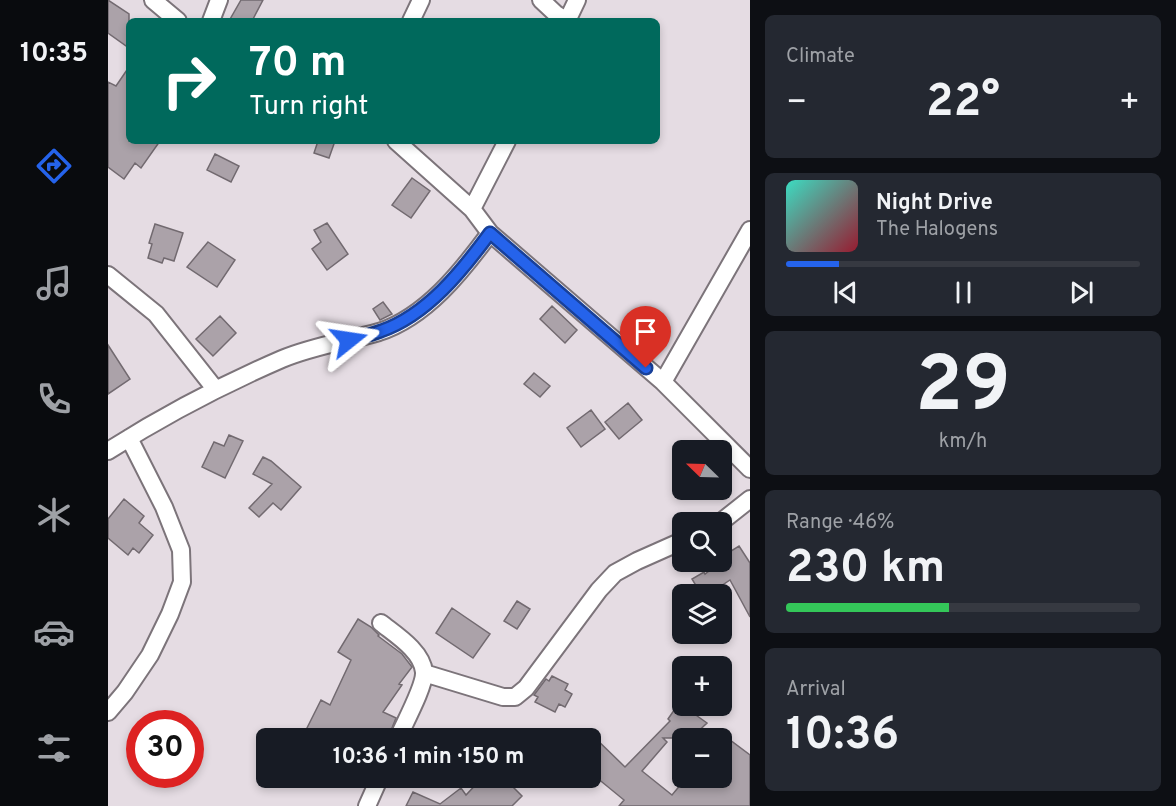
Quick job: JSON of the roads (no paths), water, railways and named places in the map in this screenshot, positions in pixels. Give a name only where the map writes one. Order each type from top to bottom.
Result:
[{"type":"street","points":[[153,0],[174,18]]},
{"type":"street","points":[[212,18],[219,0]]},
{"type":"street","points":[[412,18],[421,0]]},
{"type":"street","points":[[541,0],[562,18]]},
{"type":"street","points":[[568,18],[577,0]]},
{"type":"street","points":[[399,144],[472,209],[490,233],[663,382],[750,469]]},
{"type":"street","points":[[472,209],[505,144]]},
{"type":"street","points":[[663,382],[750,230]]},
{"type":"street","points":[[108,451],[216,390],[285,358],[382,331],[411,316],[435,297],[468,263],[490,233]]},
{"type":"street","points":[[108,276],[156,314],[216,390]]},
{"type":"street","points":[[108,712],[125,692],[150,655],[183,582],[181,550],[164,507],[129,438]]},
{"type":"street","points":[[732,513],[750,499]]},
{"type":"street","points":[[424,673],[503,697],[515,697],[526,688],[615,573],[672,545]]},
{"type":"street","points":[[381,623],[406,642],[418,658],[424,673],[419,691],[402,728]]},
{"type":"street","points":[[367,806],[375,788]]}]
